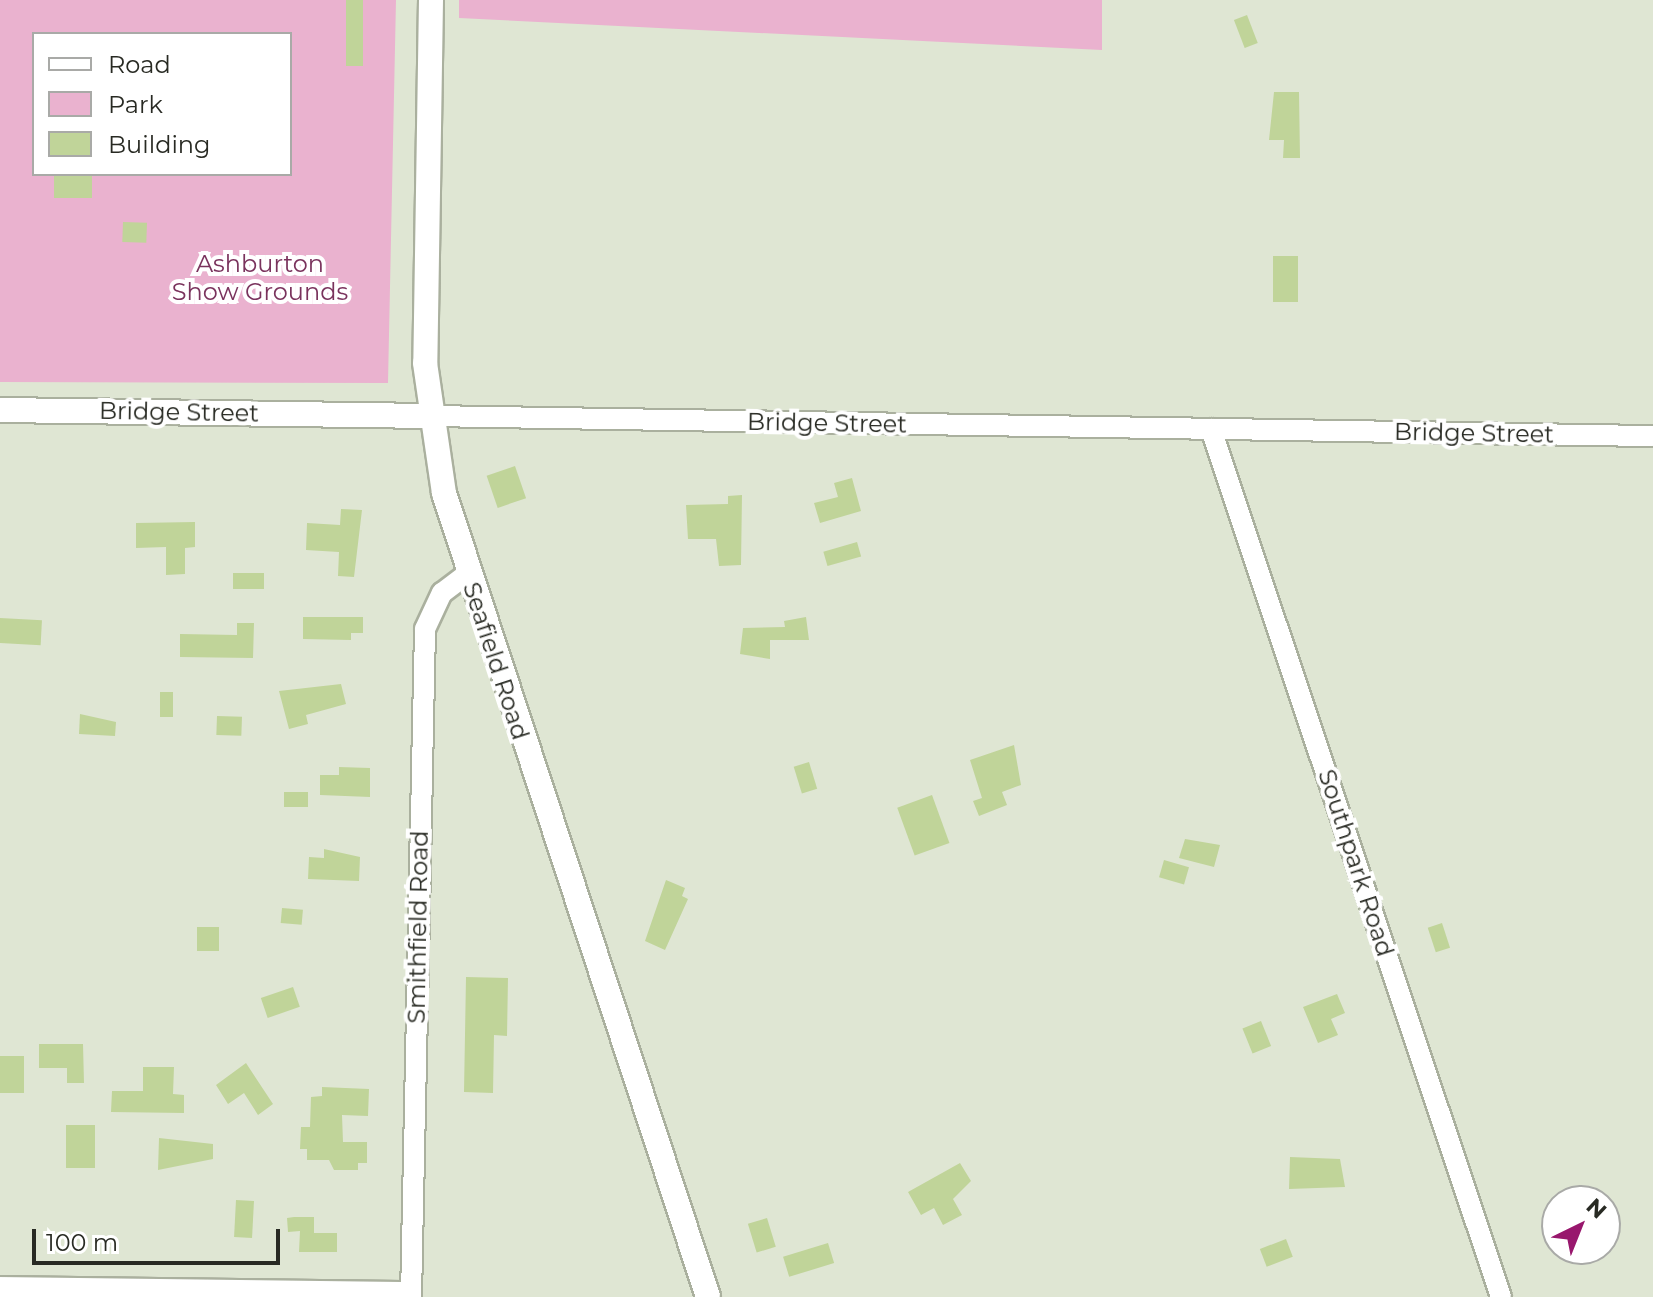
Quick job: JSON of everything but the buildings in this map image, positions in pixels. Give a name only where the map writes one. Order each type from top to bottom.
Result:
[{"type":"street","name":"Seafield Road","points":[[431,0],[429,416],[467,574],[708,1297]]},
{"type":"street","name":"Bridge Street","points":[[0,410],[1653,436]]},
{"type":"street","name":"Southpark Road","points":[[1211,429],[1501,1297]]},
{"type":"street","name":"Smithfield Road","points":[[411,1295],[425,629],[442,593],[467,574]]},
{"type":"street","points":[[0,1287],[411,1295]]},
{"type":"green space","name":"Ashburton Show Grounds","points":[[0,0],[396,0],[388,383],[0,382]]},
{"type":"green space","points":[[459,0],[1102,0],[1102,50],[459,18]]}]
